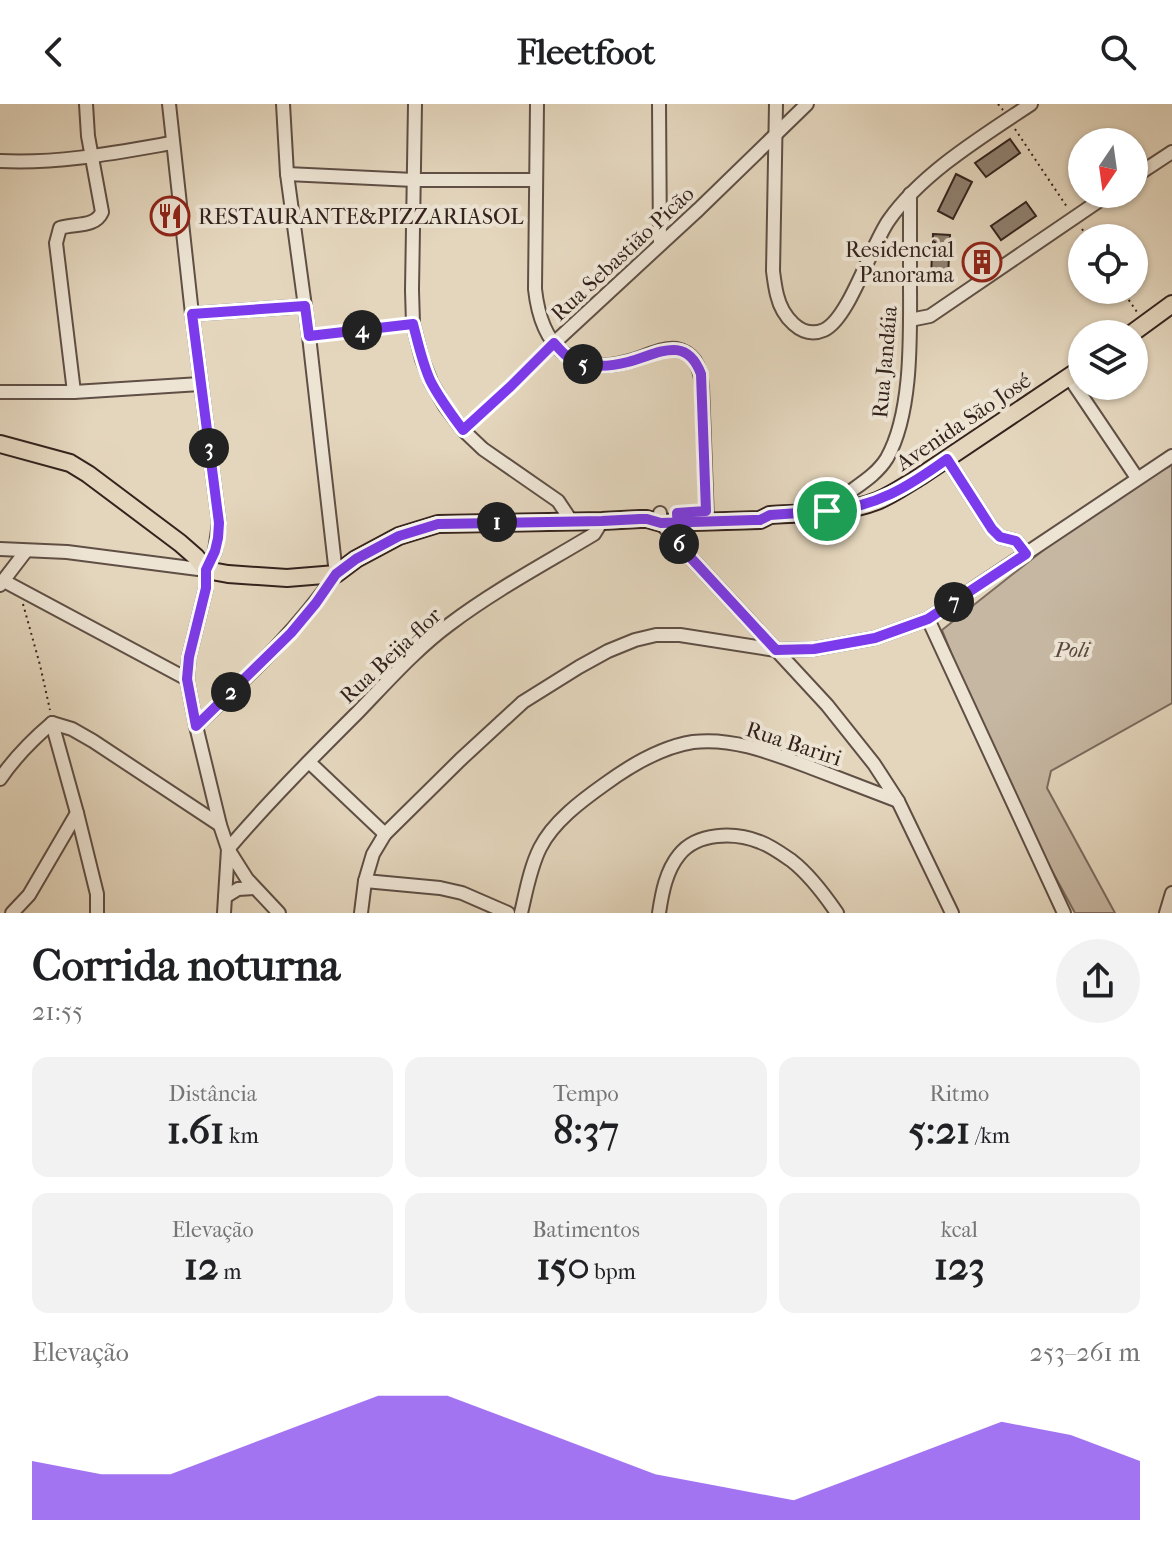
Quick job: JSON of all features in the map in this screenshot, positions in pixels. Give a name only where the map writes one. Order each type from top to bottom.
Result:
[{"type":"main road","points":[[1148,320],[1172,304]]},
{"type":"main road","name":"Avenida São José","points":[[206,570],[287,578],[336,574],[356,559],[399,536],[438,524],[602,521],[707,516],[760,509],[770,515],[849,509],[875,502],[895,492],[1068,377]]},
{"type":"main road","points":[[0,444],[70,463],[88,474],[180,543],[206,570]]},
{"type":"street","points":[[74,392],[56,243],[60,228],[89,223],[101,216],[102,212],[91,157],[86,104]]},
{"type":"street","points":[[169,104],[219,523],[215,551],[206,570],[206,588],[189,657],[187,679],[228,849],[254,888],[279,913]]},
{"type":"street","points":[[196,726],[291,633],[336,574],[287,174],[283,104]]},
{"type":"street","points":[[415,104],[413,324],[422,359],[431,382],[463,430],[483,449],[558,501],[572,522]]},
{"type":"street","points":[[537,104],[536,300],[542,323],[554,343],[580,363],[604,366],[666,349],[677,349],[692,357],[701,374],[707,516]]},
{"type":"street","points":[[659,104],[660,244]]},
{"type":"street","points":[[776,104],[773,271],[781,305],[793,323],[811,333],[823,330],[837,319],[889,218],[910,194],[962,152],[1031,104]]},
{"type":"street","name":"Rua Sebastião Picão","points":[[554,343],[807,104]]},
{"type":"street","points":[[0,161],[56,161],[172,143]]},
{"type":"street","points":[[1148,168],[1172,152]]},
{"type":"street","points":[[287,174],[414,180],[535,180]]},
{"type":"street","name":"Rua Jandáia","points":[[827,511],[879,468],[899,427],[905,393],[910,320],[910,194]]},
{"type":"street","points":[[910,320],[930,316],[1088,208]]},
{"type":"street","points":[[192,314],[305,306]]},
{"type":"street","points":[[0,392],[74,392],[200,384]]},
{"type":"street","points":[[1091,400],[1137,478]]},
{"type":"street","points":[[361,913],[365,881],[373,854],[385,834],[523,702],[579,667],[608,651],[656,635],[680,635],[776,650],[814,649],[875,638],[928,619],[1172,456]]},
{"type":"street","points":[[947,459],[992,529],[1000,537],[1016,541],[1026,554]]},
{"type":"street","points":[[664,518],[679,545],[827,705],[863,749],[898,801],[952,913]]},
{"type":"street","name":"Rua Beija-flor","points":[[228,849],[257,815],[415,654],[448,625],[594,534],[602,521]]},
{"type":"street","points":[[0,549],[67,552],[206,570]]},
{"type":"street","points":[[2,583],[26,551]]},
{"type":"street","points":[[0,565],[2,583]]},
{"type":"street","points":[[2,583],[19,589],[187,679]]},
{"type":"street","points":[[928,619],[1064,913]]},
{"type":"street","points":[[52,723],[72,729],[93,741],[220,825]]},
{"type":"street","points":[[0,779],[24,749],[52,723]]},
{"type":"street","points":[[52,723],[97,894],[97,913]]},
{"type":"street","name":"Rua Bariri","points":[[521,913],[534,861],[554,828],[583,799],[620,772],[658,752],[693,742],[736,744],[766,751],[898,801]]},
{"type":"street","points":[[309,762],[385,834]]},
{"type":"street","points":[[12,913],[29,895],[77,813]]},
{"type":"street","points":[[659,913],[667,878],[679,854],[698,840],[725,836],[759,841],[795,863],[837,913]]},
{"type":"street","points":[[224,913],[228,849]]},
{"type":"street","points":[[365,881],[440,888],[462,893],[508,913]]},
{"type":"street","points":[[225,897],[238,889],[254,888]]},
{"type":"street","points":[[1166,913],[1172,893]]},
{"type":"path","points":[[1009,119],[1079,224]]},
{"type":"path","points":[[309,336],[413,324]]},
{"type":"path","name":"Rua Sebastião Picão","points":[[463,430],[554,343]]},
{"type":"path","points":[[19,589],[52,723]]},
{"type":"green space","name":"Poli","points":[[1172,465],[1172,703],[1051,771],[1047,788],[1115,913],[1075,913],[1003,781],[942,630],[1108,499]]},
{"type":"building","points":[[1010,139],[1020,153],[986,177],[975,163]]},
{"type":"building","points":[[956,174],[972,182],[953,219],[938,211]]},
{"type":"building","points":[[1026,202],[1036,216],[1001,240],[991,226]]},
{"type":"building","points":[[933,234],[950,235],[948,277],[931,276]]},
{"type":"place","name":"RESTAURANTE&PIZZARIASOL","points":[[170,216]]},
{"type":"place","name":"Residencial Panorama","points":[[982,262]]},
{"type":"route","points":[[827,511],[770,515],[760,520],[677,522],[661,523],[647,519],[510,522],[438,524],[419,529],[356,559],[336,574],[291,633],[196,726],[187,679],[189,657],[201,615],[206,570],[215,551],[219,523],[192,314],[305,306],[309,336],[413,324],[431,382],[463,430],[554,343],[571,359],[604,366],[666,349],[686,352],[697,363],[701,374],[706,511],[677,513],[677,522],[679,545],[776,650],[814,649],[875,638],[928,619],[1026,554],[1016,541],[1000,537],[992,529],[947,459],[875,502],[827,511]]}]
